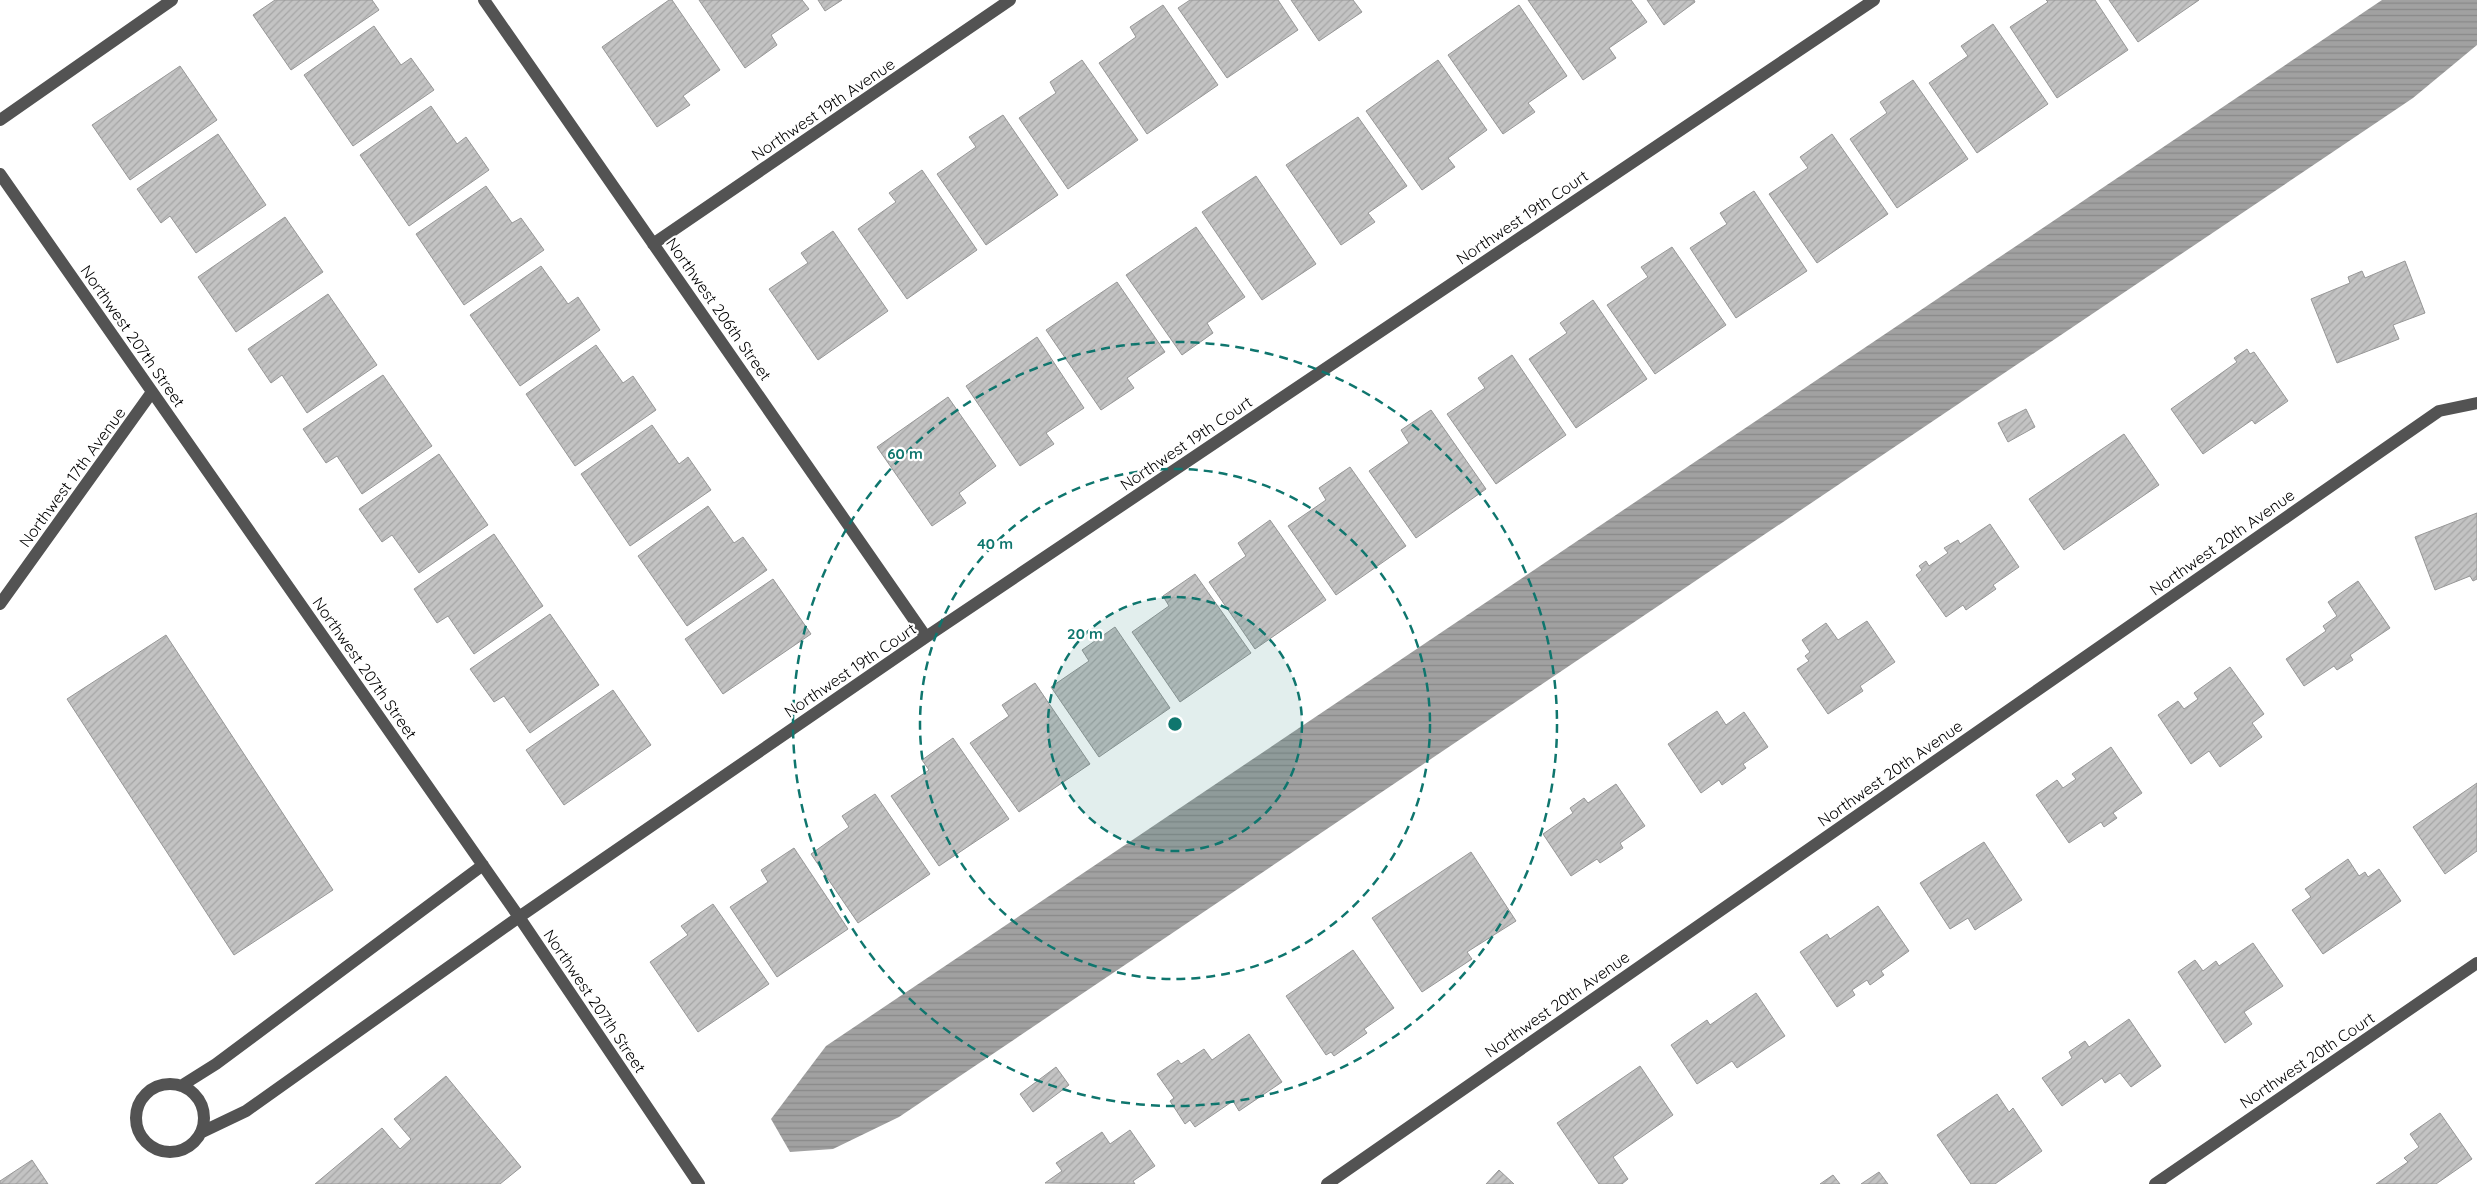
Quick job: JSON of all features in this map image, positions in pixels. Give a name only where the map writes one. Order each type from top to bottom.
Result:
[{"type":"street","points":[[0,120],[170,0]]},
{"type":"street","name":"Northwest 206th Street","points":[[484,0],[926,637]]},
{"type":"street","name":"Northwest 19th Avenue","points":[[653,244],[1010,0]]},
{"type":"street","name":"Northwest 19th Court","points":[[202,1132],[246,1111],[519,916],[926,637],[1874,0]]},
{"type":"street","name":"Northwest 207th Street","points":[[0,174],[519,916],[699,1184]]},
{"type":"street","name":"Northwest 17th Avenue","points":[[0,604],[152,392]]},
{"type":"street","name":"Northwest 20th Avenue","points":[[1328,1184],[2439,411],[2477,403]]},
{"type":"street","points":[[181,1086],[224,1058],[482,865]]},
{"type":"street","name":"Northwest 20th Court","points":[[2155,1184],[2477,963]]},
{"type":"street","points":[[170,1084],[181,1086],[191,1091],[199,1099],[205,1121],[202,1132],[187,1149],[175,1152],[154,1148],[138,1132],[135,1120],[136,1109],[149,1091],[170,1084]]},
{"type":"shaded area","points":[[2382,0],[2477,0],[2477,45],[2413,98],[899,1117],[833,1149],[790,1152],[771,1119],[826,1046]]},
{"type":"building","points":[[275,0],[372,0],[379,10],[291,70],[253,15]]},
{"type":"building","points":[[669,0],[672,0],[720,70],[683,96],[690,105],[657,127],[602,47]]},
{"type":"building","points":[[699,0],[802,0],[809,9],[771,35],[777,45],[745,68]]},
{"type":"building","points":[[818,0],[842,0],[825,11]]},
{"type":"building","points":[[1190,0],[1278,0],[1298,30],[1227,78],[1178,8]]},
{"type":"building","points":[[1291,0],[1353,0],[1362,12],[1319,41]]},
{"type":"building","points":[[1528,0],[1631,0],[1647,22],[1609,48],[1616,58],[1583,80]]},
{"type":"building","points":[[1647,0],[1694,0],[1695,2],[1664,25]]},
{"type":"building","points":[[2046,0],[2095,0],[2128,50],[2057,98],[2010,27],[2048,2]]},
{"type":"building","points":[[2109,0],[2199,0],[2138,42]]},
{"type":"building","points":[[1163,5],[1218,85],[1147,134],[1099,63],[1136,37],[1130,27]]},
{"type":"building","points":[[1519,5],[1567,76],[1528,103],[1535,112],[1503,134],[1448,55]]},
{"type":"building","points":[[1993,24],[2048,104],[1977,153],[1929,83],[1968,56],[1961,46]]},
{"type":"building","points":[[374,26],[401,65],[411,58],[434,90],[353,146],[304,75]]},
{"type":"building","points":[[1082,60],[1138,140],[1068,189],[1019,118],[1056,93],[1050,82]]},
{"type":"building","points":[[1438,60],[1487,130],[1448,158],[1455,167],[1422,190],[1366,111]]},
{"type":"building","points":[[180,66],[217,120],[130,180],[92,125]]},
{"type":"building","points":[[1913,80],[1968,159],[1897,208],[1850,139],[1887,113],[1880,102]]},
{"type":"building","points":[[431,106],[457,144],[466,137],[489,170],[409,226],[360,155]]},
{"type":"building","points":[[1003,115],[1058,195],[986,245],[937,174],[976,147],[969,137]]},
{"type":"building","points":[[1358,117],[1407,186],[1368,213],[1375,222],[1341,245],[1286,165]]},
{"type":"building","points":[[218,134],[266,205],[196,253],[170,216],[161,223],[137,189]]},
{"type":"building","points":[[1832,134],[1888,214],[1817,263],[1769,194],[1808,168],[1800,157]]},
{"type":"building","points":[[922,170],[977,250],[907,299],[858,229],[896,202],[889,193]]},
{"type":"building","points":[[1256,176],[1316,264],[1262,300],[1202,212]]},
{"type":"building","points":[[486,186],[512,223],[521,218],[544,250],[464,305],[416,234]]},
{"type":"building","points":[[1754,191],[1807,271],[1736,318],[1690,248],[1727,224],[1720,213]]},
{"type":"building","points":[[285,217],[323,272],[236,332],[198,277]]},
{"type":"building","points":[[1196,227],[1245,297],[1207,323],[1213,333],[1182,355],[1126,275]]},
{"type":"building","points":[[833,231],[888,311],[818,360],[769,289],[808,263],[801,253]]},
{"type":"building","points":[[1672,247],[1726,325],[1655,374],[1607,305],[1648,277],[1641,267]]},
{"type":"building","points":[[2405,261],[2425,313],[2393,325],[2399,339],[2337,363],[2311,299],[2350,283],[2348,277],[2362,271],[2365,278]]},
{"type":"building","points":[[541,266],[568,304],[578,297],[600,330],[520,386],[470,315]]},
{"type":"building","points":[[1117,282],[1165,352],[1127,378],[1134,388],[1101,410],[1046,330]]},
{"type":"building","points":[[328,294],[377,365],[307,413],[282,375],[271,383],[248,349]]},
{"type":"building","points":[[1593,300],[1647,379],[1576,428],[1529,359],[1567,333],[1560,323]]},
{"type":"building","points":[[1037,337],[1084,408],[1046,433],[1054,444],[1020,466],[966,386]]},
{"type":"building","points":[[596,345],[623,383],[633,376],[656,410],[575,466],[526,394]]},
{"type":"building","points":[[2247,349],[2250,354],[2254,352],[2288,401],[2255,424],[2252,420],[2203,454],[2171,409],[2237,362],[2234,358]]},
{"type":"building","points":[[1512,355],[1566,435],[1496,484],[1447,414],[1485,388],[1478,378]]},
{"type":"building","points":[[383,375],[432,446],[362,494],[337,456],[326,463],[303,429]]},
{"type":"building","points":[[948,397],[996,466],[959,493],[966,503],[932,526],[877,447]]},
{"type":"building","points":[[2026,409],[2035,427],[2008,442],[1998,423]]},
{"type":"building","points":[[1431,410],[1486,489],[1416,538],[1369,471],[1409,443],[1401,430]]},
{"type":"building","points":[[652,425],[679,464],[688,457],[711,490],[630,546],[581,474]]},
{"type":"building","points":[[2124,434],[2159,485],[2064,550],[2029,499]]},
{"type":"building","points":[[439,454],[488,525],[419,573],[392,535],[382,542],[359,509]]},
{"type":"building","points":[[1350,467],[1406,546],[1336,595],[1288,526],[1326,500],[1319,488]]},
{"type":"building","points":[[708,506],[734,543],[743,537],[767,570],[687,626],[638,556]]},
{"type":"building","points":[[2477,513],[2477,579],[2473,581],[2470,576],[2435,590],[2415,537]]},
{"type":"building","points":[[1270,520],[1326,600],[1255,649],[1209,582],[1246,556],[1238,543]]},
{"type":"building","points":[[1990,524],[2019,567],[1993,585],[1996,589],[1966,610],[1963,605],[1946,617],[1916,575],[1922,570],[1919,566],[1926,561],[1929,566],[1948,553],[1944,548],[1958,540],[1960,544]]},
{"type":"building","points":[[494,534],[543,606],[474,654],[448,616],[437,623],[414,589]]},
{"type":"building","points":[[1195,574],[1251,653],[1180,702],[1132,632],[1169,606],[1163,596]]},
{"type":"building","points":[[773,579],[811,634],[723,694],[685,639]]},
{"type":"building","points":[[2358,581],[2390,628],[2350,655],[2353,660],[2337,670],[2334,666],[2304,686],[2286,659],[2326,631],[2323,626],[2337,616],[2328,602]]},
{"type":"building","points":[[550,614],[599,685],[530,733],[504,696],[494,702],[470,669]]},
{"type":"building","points":[[1867,621],[1895,662],[1860,686],[1863,691],[1828,714],[1797,669],[1809,661],[1805,656],[1810,652],[1802,640],[1826,623],[1838,640]]},
{"type":"building","points":[[1115,627],[1170,708],[1099,757],[1051,687],[1089,661],[1082,650]]},
{"type":"building","points":[[166,635],[333,890],[234,955],[67,699]]},
{"type":"building","points":[[2230,667],[2264,714],[2252,723],[2262,737],[2220,767],[2209,751],[2191,764],[2158,715],[2178,701],[2184,709],[2198,699],[2194,693]]},
{"type":"building","points":[[1035,683],[1090,764],[1019,812],[970,743],[1009,716],[1002,705]]},
{"type":"building","points":[[613,690],[651,745],[564,805],[526,750]]},
{"type":"building","points":[[1717,711],[1726,725],[1744,712],[1768,747],[1743,764],[1746,768],[1722,785],[1719,780],[1701,793],[1668,744]]},
{"type":"building","points":[[953,738],[1009,819],[939,866],[891,796],[929,770],[922,760]]},
{"type":"building","points":[[2111,747],[2142,793],[2113,813],[2117,818],[2104,827],[2101,822],[2069,843],[2036,795],[2057,780],[2063,788],[2076,779],[2072,774]]},
{"type":"building","points":[[2477,783],[2477,851],[2445,874],[2413,827]]},
{"type":"building","points":[[1616,784],[1645,826],[1620,843],[1623,848],[1600,863],[1597,859],[1571,876],[1543,834],[1573,813],[1570,808],[1584,798],[1588,803]]},
{"type":"building","points":[[875,794],[930,874],[858,923],[811,854],[849,827],[842,816]]},
{"type":"building","points":[[1984,842],[2022,900],[1975,930],[1968,918],[1950,929],[1920,883]]},
{"type":"building","points":[[794,848],[848,929],[777,977],[730,907],[768,882],[761,870]]},
{"type":"building","points":[[1471,852],[1516,921],[1467,952],[1472,959],[1422,992],[1372,918]]},
{"type":"building","points":[[2348,859],[2359,876],[2365,872],[2368,877],[2379,869],[2401,901],[2323,954],[2292,910],[2311,897],[2305,889]]},
{"type":"building","points":[[713,904],[769,984],[698,1032],[650,962],[688,935],[681,926]]},
{"type":"building","points":[[1878,906],[1909,951],[1881,971],[1884,975],[1870,985],[1867,980],[1852,990],[1855,995],[1837,1007],[1800,952],[1827,934],[1830,939]]},
{"type":"building","points":[[2253,943],[2283,986],[2244,1012],[2252,1024],[2225,1043],[2178,972],[2195,960],[2203,971],[2216,961],[2219,966]]},
{"type":"building","points":[[1353,950],[1394,1008],[1364,1029],[1367,1033],[1334,1056],[1331,1052],[1326,1055],[1286,996]]},
{"type":"building","points":[[1756,993],[1785,1036],[1737,1068],[1732,1061],[1697,1084],[1671,1045],[1707,1020],[1710,1025]]},
{"type":"building","points":[[2129,1019],[2161,1066],[2131,1087],[2120,1073],[2105,1083],[2102,1078],[2062,1106],[2042,1078],[2072,1058],[2069,1052],[2085,1041],[2089,1047]]},
{"type":"building","points":[[1249,1034],[1282,1082],[1239,1111],[1233,1101],[1195,1127],[1190,1120],[1185,1124],[1170,1101],[1174,1098],[1157,1074],[1178,1060],[1181,1064],[1204,1049],[1212,1060]]},
{"type":"building","points":[[1640,1066],[1673,1115],[1613,1157],[1628,1179],[1622,1184],[1599,1184],[1557,1123]]},
{"type":"building","points":[[1056,1067],[1069,1085],[1033,1112],[1020,1094]]},
{"type":"building","points":[[446,1076],[521,1167],[500,1184],[315,1184],[382,1128],[400,1149],[411,1139],[394,1119]]},
{"type":"building","points":[[1997,1094],[2009,1112],[2013,1108],[2042,1151],[1995,1184],[1971,1184],[1937,1135]]},
{"type":"building","points":[[2440,1113],[2472,1159],[2436,1184],[2376,1184],[2408,1162],[2404,1158],[2419,1147],[2410,1134]]},
{"type":"building","points":[[1130,1130],[1155,1166],[1133,1181],[1135,1184],[1045,1183],[1062,1171],[1056,1163],[1102,1132],[1110,1144]]},
{"type":"building","points":[[32,1160],[48,1184],[0,1184],[0,1181]]},
{"type":"building","points":[[1499,1170],[1514,1184],[1486,1184]]},
{"type":"building","points":[[1879,1172],[1888,1184],[1861,1184]]},
{"type":"building","points":[[1833,1175],[1840,1184],[1820,1184]]}]
